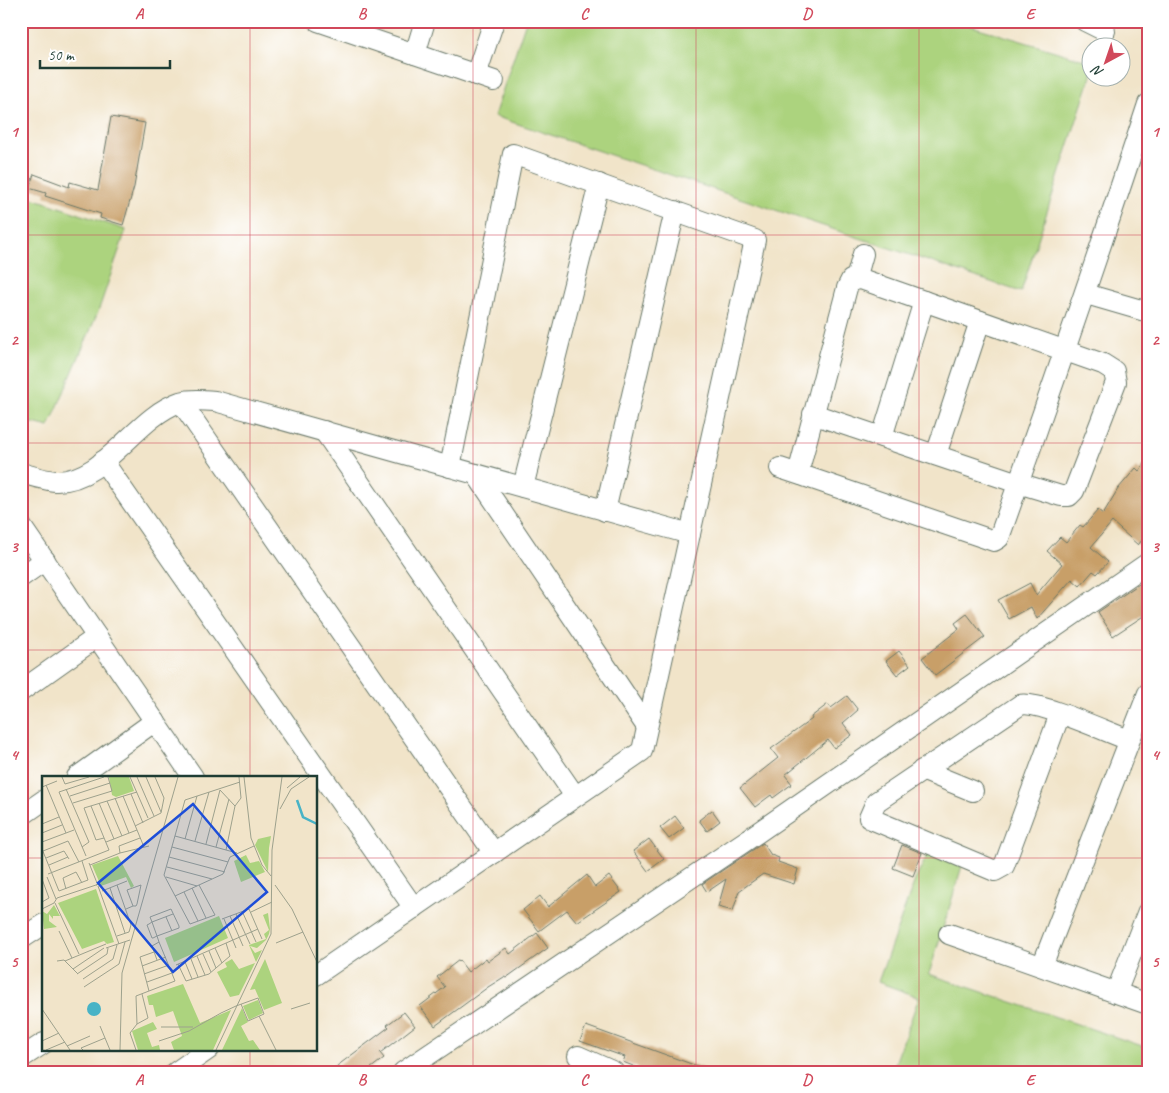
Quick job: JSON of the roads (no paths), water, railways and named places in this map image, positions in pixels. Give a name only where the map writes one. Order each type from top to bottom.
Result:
[{"type":"street","points":[[318,21],[357,28],[415,54],[485,78],[494,21]]},
{"type":"street","points":[[415,54],[425,21]]},
{"type":"street","points":[[1085,21],[1105,31]]},
{"type":"street","points":[[780,468],[994,541],[999,538],[1086,294],[1141,150],[1148,104]]},
{"type":"street","points":[[319,968],[414,908],[642,751],[755,240],[513,154],[450,467]]},
{"type":"street","points":[[523,487],[598,184]]},
{"type":"street","points":[[605,510],[675,211]]},
{"type":"street","points":[[856,279],[864,254]]},
{"type":"street","points":[[801,475],[799,469],[813,414],[847,288],[851,280],[861,279],[1108,367],[1117,376],[1074,491],[1069,496],[1061,496],[1018,483],[813,414]]},
{"type":"street","points":[[1086,294],[1148,312]]},
{"type":"street","points":[[882,437],[924,302]]},
{"type":"street","points":[[936,455],[980,321]]},
{"type":"street","points":[[21,473],[55,481],[64,480],[89,471],[103,461],[146,422],[180,402],[214,401],[690,534]]},
{"type":"street","points":[[180,402],[494,853]]},
{"type":"street","points":[[324,431],[575,796]]},
{"type":"street","points":[[103,461],[414,908]]},
{"type":"street","points":[[476,474],[647,727]]},
{"type":"street","points":[[21,526],[192,776]]},
{"type":"street","points":[[21,577],[45,560]]},
{"type":"street","points":[[403,1072],[747,840],[1148,563]]},
{"type":"street","points":[[21,691],[97,637]]},
{"type":"street","points":[[1042,966],[1148,693]]},
{"type":"street","points":[[1060,714],[1000,875],[995,871],[870,819],[868,816],[873,805],[1020,705],[1028,704],[1060,714],[1130,740]]},
{"type":"street","points":[[77,776],[155,721]]},
{"type":"street","points":[[922,770],[973,791]]},
{"type":"street","points":[[21,816],[42,801]]},
{"type":"street","points":[[1116,993],[1148,911]]},
{"type":"street","points":[[21,939],[42,925]]},
{"type":"street","points":[[949,934],[1148,1004]]},
{"type":"street","points":[[21,1058],[42,1044]]},
{"type":"street","points":[[176,1072],[208,1050]]},
{"type":"street","points":[[578,1056],[614,1072]]}]
